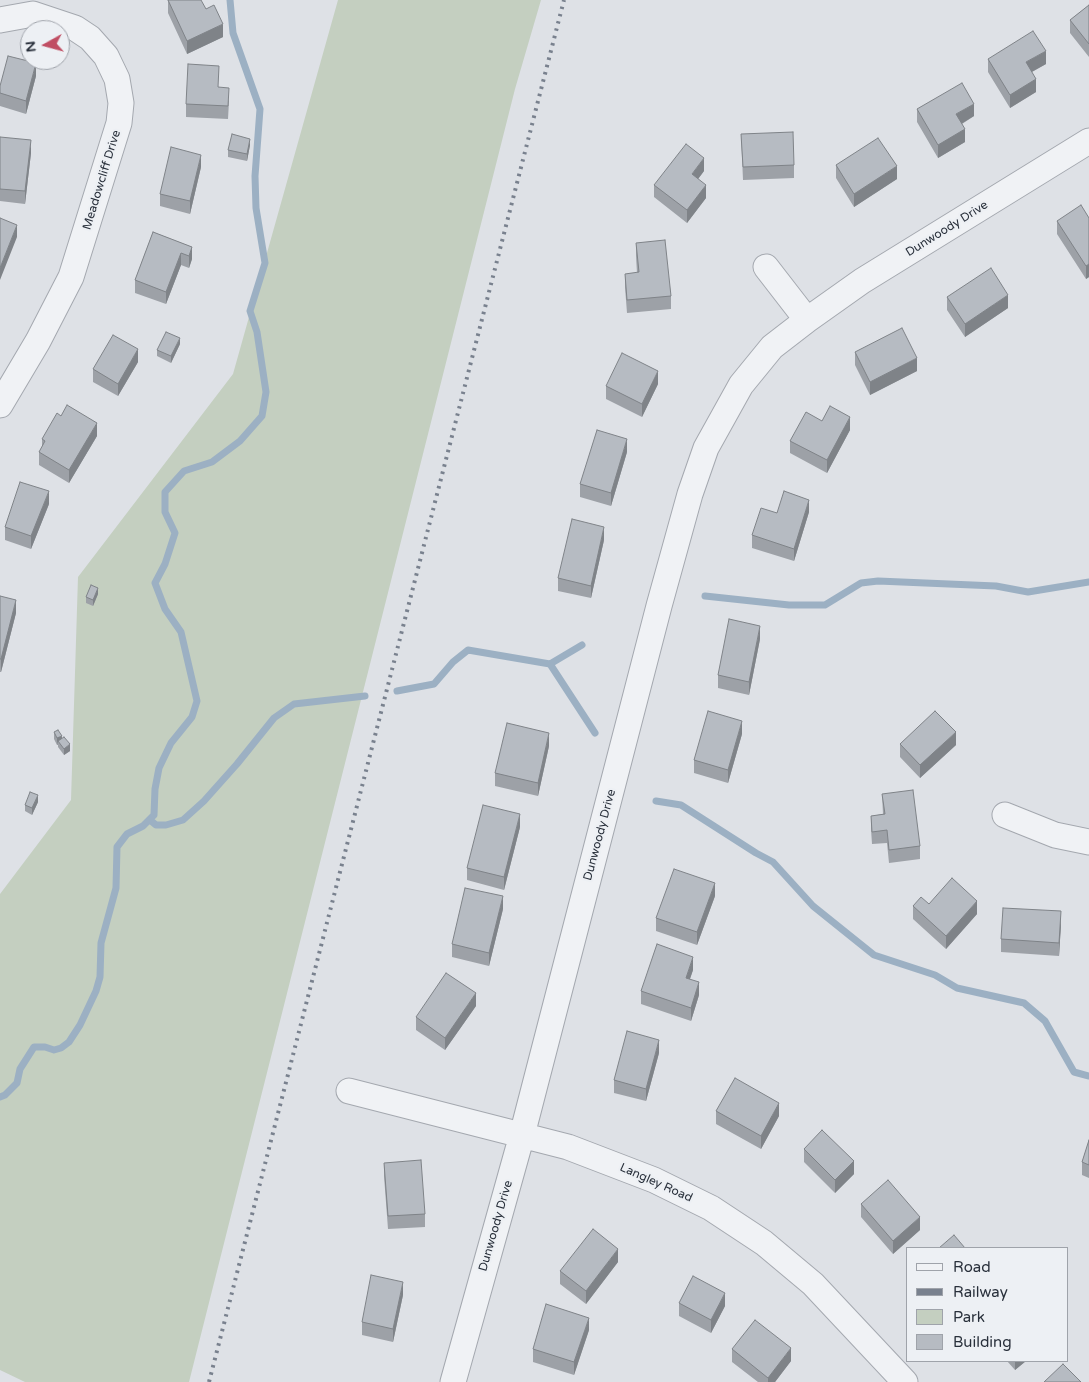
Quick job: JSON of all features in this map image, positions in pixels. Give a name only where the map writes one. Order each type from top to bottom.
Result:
[{"type":"street","name":"Meadowcliff Drive","points":[[0,20],[33,14],[75,28],[106,56],[117,79],[121,103],[119,123],[71,277],[38,341],[0,405]]},
{"type":"street","name":"Dunwoody Drive","points":[[452,1382],[522,1135],[659,606],[690,494],[702,457],[728,405],[741,385],[772,347],[807,320],[862,281],[1089,141]]},
{"type":"street","points":[[766,267],[807,320]]},
{"type":"street","points":[[1005,815],[1055,835],[1089,842]]},
{"type":"street","name":"Langley Road","points":[[349,1091],[568,1147],[654,1180],[711,1208],[764,1243],[813,1284],[904,1382]]},
{"type":"green space","points":[[338,0],[541,0],[515,89],[189,1382],[25,1382],[0,1370],[0,894],[71,800],[78,577],[233,374]]},
{"type":"building","points":[[168,0],[201,0],[206,9],[214,5],[223,24],[187,41]]},
{"type":"building","points":[[1089,5],[1089,44],[1070,20]]},
{"type":"building","points":[[1033,31],[1046,51],[1026,62],[1036,79],[1010,95],[988,59]]},
{"type":"building","points":[[8,56],[20,59],[20,70],[34,70],[26,101],[0,93]]},
{"type":"building","points":[[188,64],[219,66],[218,87],[229,88],[228,106],[186,104]]},
{"type":"building","points":[[962,83],[974,104],[956,114],[965,129],[938,145],[917,109]]},
{"type":"building","points":[[793,132],[794,165],[743,167],[741,134]]},
{"type":"building","points":[[232,134],[250,139],[247,154],[228,150]]},
{"type":"building","points":[[0,137],[31,140],[25,191],[0,189]]},
{"type":"building","points":[[878,138],[897,166],[854,194],[836,165]]},
{"type":"building","points":[[686,144],[704,158],[692,174],[706,185],[687,210],[654,185]]},
{"type":"building","points":[[171,147],[201,155],[190,201],[160,194]]},
{"type":"building","points":[[1081,205],[1089,218],[1089,264],[1086,266],[1057,221]]},
{"type":"building","points":[[0,218],[17,225],[0,268]]},
{"type":"building","points":[[153,232],[192,247],[189,256],[181,253],[166,292],[135,280]]},
{"type":"building","points":[[665,240],[671,296],[627,300],[625,274],[639,272],[636,243]]},
{"type":"building","points":[[991,268],[1008,295],[965,324],[947,297]]},
{"type":"building","points":[[902,328],[917,358],[870,382],[855,352]]},
{"type":"building","points":[[166,332],[180,338],[171,356],[157,350]]},
{"type":"building","points":[[113,335],[138,349],[118,384],[93,369]]},
{"type":"building","points":[[622,353],[658,371],[642,404],[606,386]]},
{"type":"building","points":[[67,405],[97,423],[69,470],[39,452],[45,441],[42,439],[57,413],[61,416]]},
{"type":"building","points":[[830,406],[850,417],[827,460],[790,441],[806,412],[822,421]]},
{"type":"building","points":[[597,430],[627,439],[611,493],[580,484]]},
{"type":"building","points":[[20,482],[49,491],[31,536],[5,527]]},
{"type":"building","points":[[784,491],[809,500],[794,549],[752,535],[761,508],[777,513]]},
{"type":"building","points":[[572,519],[604,527],[591,586],[558,578]]},
{"type":"building","points":[[91,585],[98,588],[93,600],[86,597]]},
{"type":"building","points":[[0,596],[16,600],[1,659],[0,659]]},
{"type":"building","points":[[729,619],[760,626],[749,682],[718,675]]},
{"type":"building","points":[[708,711],[742,721],[728,770],[694,760]]},
{"type":"building","points":[[935,711],[956,732],[920,765],[900,744]]},
{"type":"building","points":[[507,723],[549,733],[538,783],[495,773]]},
{"type":"building","points":[[58,730],[62,736],[57,738],[54,732]]},
{"type":"building","points":[[64,737],[70,744],[64,749],[58,741]]},
{"type":"building","points":[[913,790],[920,846],[889,850],[887,830],[872,832],[871,816],[885,814],[882,794]]},
{"type":"building","points":[[30,792],[38,795],[32,808],[25,805]]},
{"type":"building","points":[[483,805],[520,814],[504,877],[467,868]]},
{"type":"building","points":[[674,869],[715,883],[697,932],[656,918]]},
{"type":"building","points":[[952,878],[977,901],[946,936],[913,906],[921,897],[929,904]]},
{"type":"building","points":[[465,888],[503,896],[489,953],[452,944]]},
{"type":"building","points":[[1003,908],[1061,911],[1059,943],[1001,939]]},
{"type":"building","points":[[657,944],[693,957],[686,978],[699,982],[691,1008],[641,991]]},
{"type":"building","points":[[446,973],[476,993],[445,1038],[416,1017]]},
{"type":"building","points":[[627,1031],[659,1040],[646,1089],[614,1080]]},
{"type":"building","points":[[735,1078],[779,1103],[761,1136],[716,1111]]},
{"type":"building","points":[[822,1130],[854,1161],[835,1180],[804,1149]]},
{"type":"building","points":[[1089,1140],[1089,1165],[1082,1162]]},
{"type":"building","points":[[421,1160],[425,1214],[388,1216],[384,1163]]},
{"type":"building","points":[[888,1180],[920,1217],[893,1241],[861,1204]]},
{"type":"building","points":[[593,1229],[618,1249],[586,1291],[560,1271]]},
{"type":"building","points":[[954,1235],[964,1247],[940,1247]]},
{"type":"building","points":[[371,1275],[403,1282],[393,1329],[362,1322]]},
{"type":"building","points":[[693,1276],[725,1293],[711,1320],[679,1303]]},
{"type":"building","points":[[546,1304],[589,1318],[574,1362],[533,1349]]},
{"type":"building","points":[[755,1320],[791,1348],[768,1378],[732,1349]]},
{"type":"building","points":[[1063,1364],[1081,1382],[1044,1382]]},
{"type":"waterway","points":[[0,1097],[5,1095],[17,1083],[20,1069],[34,1047],[45,1047],[54,1050],[61,1048],[69,1042],[80,1025],[96,991],[100,977],[101,943],[116,888],[117,847],[127,834],[143,826],[154,815],[155,789],[159,768],[171,743],[192,717],[197,701],[181,632],[165,609],[155,583],[165,564],[175,533],[165,512],[165,492],[184,471],[212,462],[240,441],[262,416],[266,392],[257,332],[250,311],[265,263],[256,208],[255,176],[260,109],[233,33],[230,0]]},
{"type":"waterway","points":[[705,596],[789,605],[825,605],[861,583],[878,581],[996,586],[1028,592],[1089,582]]},
{"type":"waterway","points":[[397,691],[434,684],[453,662],[468,650],[550,664],[582,645]]},
{"type":"waterway","points":[[550,664],[595,733]]},
{"type":"waterway","points":[[150,820],[156,825],[166,825],[183,820],[204,801],[274,718],[294,704],[365,696]]},
{"type":"waterway","points":[[656,801],[681,805],[773,862],[813,906],[874,955],[935,975],[957,988],[1024,1003],[1045,1021],[1074,1072],[1089,1076]]},
{"type":"railway","points":[[209,1382],[564,0]]}]
